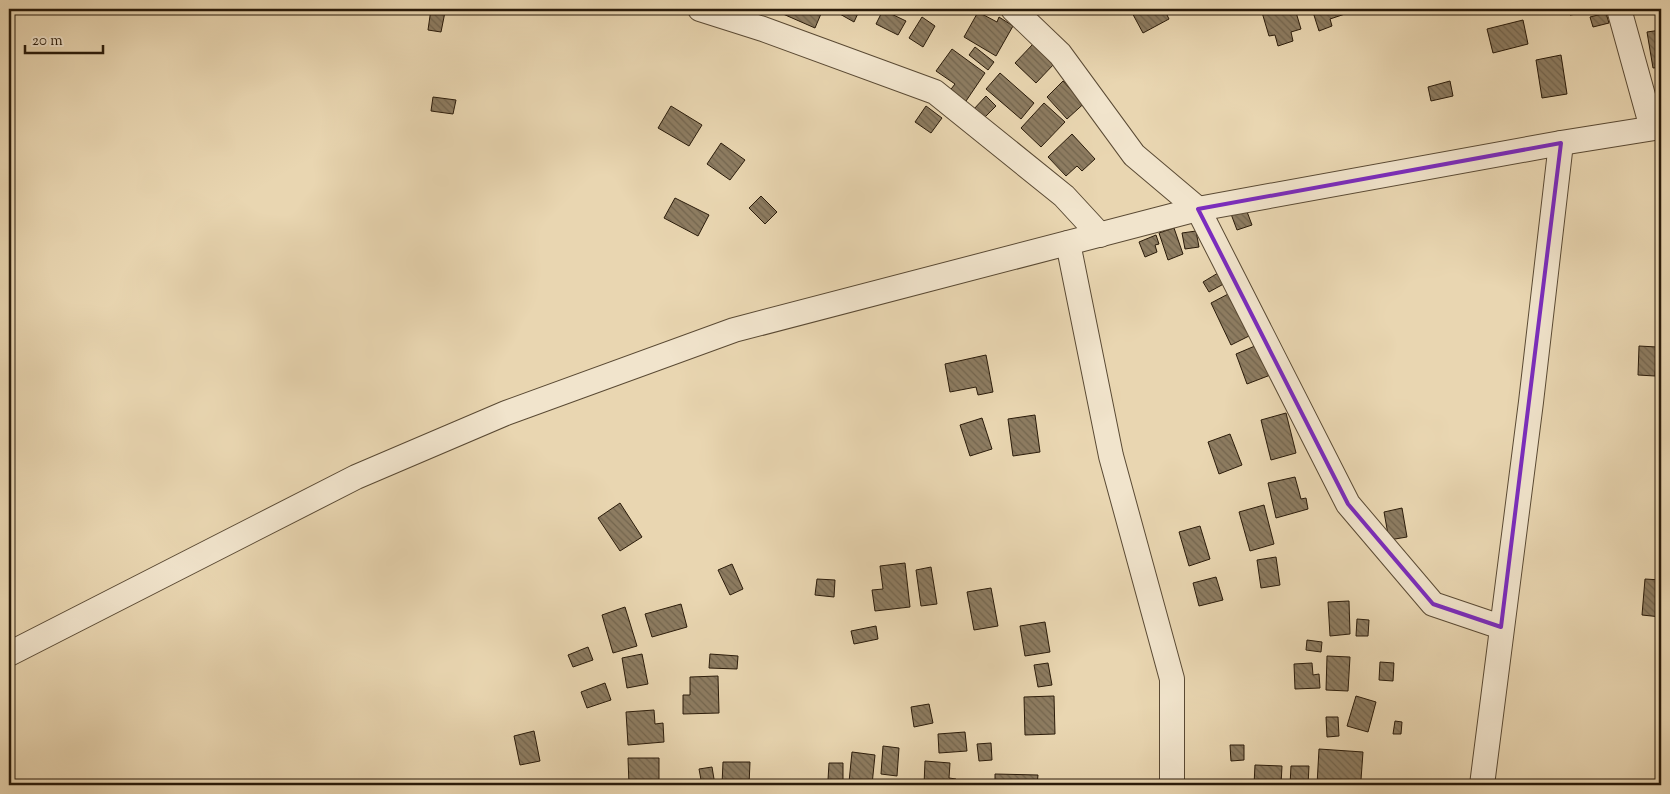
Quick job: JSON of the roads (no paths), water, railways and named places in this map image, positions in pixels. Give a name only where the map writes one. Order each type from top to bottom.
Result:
[{"type":"street","points":[[700,9],[763,29],[936,92],[1064,196],[1100,235]]},
{"type":"street","points":[[1013,9],[1060,54],[1134,155],[1198,209],[1348,504],[1432,604],[1501,627]]},
{"type":"street","points":[[9,654],[356,477],[506,413],[734,330],[1198,209],[1657,127],[1619,9]]},
{"type":"street","points":[[1482,785],[1531,402],[1561,143]]},
{"type":"street","points":[[1068,243],[1111,456],[1172,679],[1172,785]]}]
